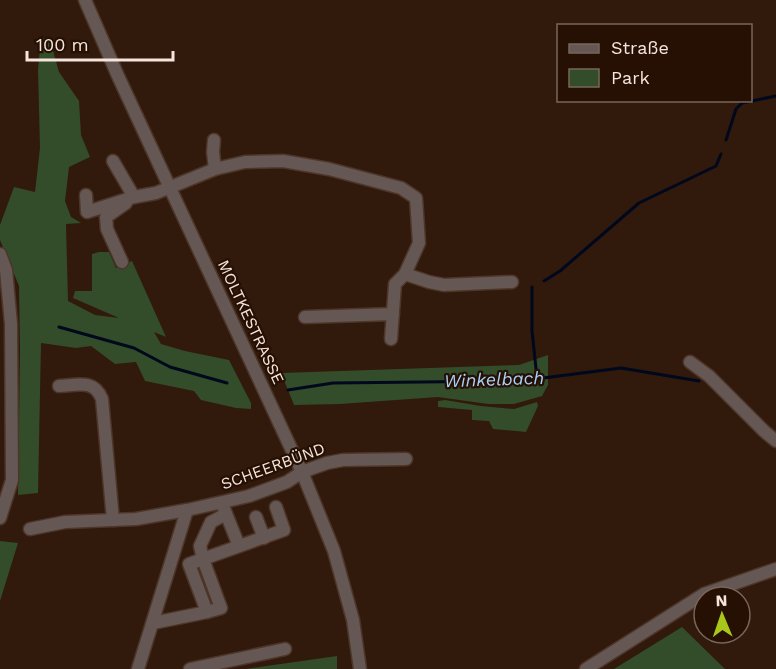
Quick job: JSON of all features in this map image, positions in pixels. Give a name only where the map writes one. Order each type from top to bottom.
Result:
[{"type":"street","name":"MOLTKESTRASSE","points":[[85,0],[302,472],[334,551],[353,620],[360,668]]},
{"type":"street","points":[[214,140],[215,169]]},
{"type":"street","points":[[113,161],[134,197]]},
{"type":"street","points":[[86,195],[87,212],[134,197],[156,193],[215,169],[245,162],[283,161],[329,168],[401,188],[416,198],[418,243],[405,274],[395,284],[391,339]]},
{"type":"street","points":[[123,262],[107,230],[106,217],[134,197]]},
{"type":"street","points":[[0,254],[6,270],[12,480],[0,518]]},
{"type":"street","points":[[405,274],[444,285],[512,282]]},
{"type":"street","points":[[305,317],[393,314]]},
{"type":"street","points":[[690,362],[709,376],[776,441]]},
{"type":"street","points":[[59,386],[86,385],[93,386],[99,391],[102,399],[113,520]]},
{"type":"street","name":"SCHEERBÜND","points":[[30,529],[65,522],[136,519],[188,510],[224,508],[327,463],[343,460],[406,459]]},
{"type":"street","points":[[203,559],[284,530],[276,507]]},
{"type":"street","points":[[153,623],[221,608],[200,546],[211,522],[224,508],[239,546]]},
{"type":"street","points":[[138,669],[188,510]]},
{"type":"street","points":[[256,517],[264,538]]},
{"type":"street","points":[[586,669],[704,594],[776,569]]},
{"type":"street","points":[[190,669],[285,650]]},
{"type":"green space","points":[[41,37],[50,40],[59,72],[79,101],[81,135],[90,157],[69,167],[65,201],[71,217],[81,223],[66,224],[68,301],[95,315],[119,318],[73,298],[75,291],[92,291],[92,254],[109,252],[116,268],[132,261],[166,337],[154,332],[161,344],[229,360],[251,403],[251,409],[201,400],[194,391],[145,381],[136,362],[115,364],[91,346],[76,348],[41,343],[38,493],[18,495],[19,286],[0,240],[0,225],[14,187],[35,192],[40,148],[38,70]]},
{"type":"green space","points":[[548,355],[548,385],[542,396],[514,404],[488,404],[438,397],[294,405],[281,373],[519,365]]},
{"type":"green space","points":[[438,401],[514,409],[537,402],[538,406],[526,432],[493,429],[489,421],[472,420],[472,410],[438,407]]},
{"type":"green space","points":[[0,541],[18,543],[0,601]]},
{"type":"green space","points":[[682,627],[692,637],[692,645],[700,645],[725,669],[614,669]]},
{"type":"green space","points":[[337,656],[337,669],[246,669]]},
{"type":"waterway","points":[[752,101],[776,96]]},
{"type":"waterway","points":[[726,140],[736,109],[747,102]]},
{"type":"waterway","points":[[544,281],[560,271],[639,203],[716,166],[721,154]]},
{"type":"waterway","points":[[532,287],[532,331],[537,378]]},
{"type":"waterway","name":"Winkelbach","points":[[59,327],[134,348],[170,367],[227,383]]},
{"type":"waterway","name":"Winkelbach","points":[[288,390],[333,383],[520,381],[621,368],[699,381]]}]
